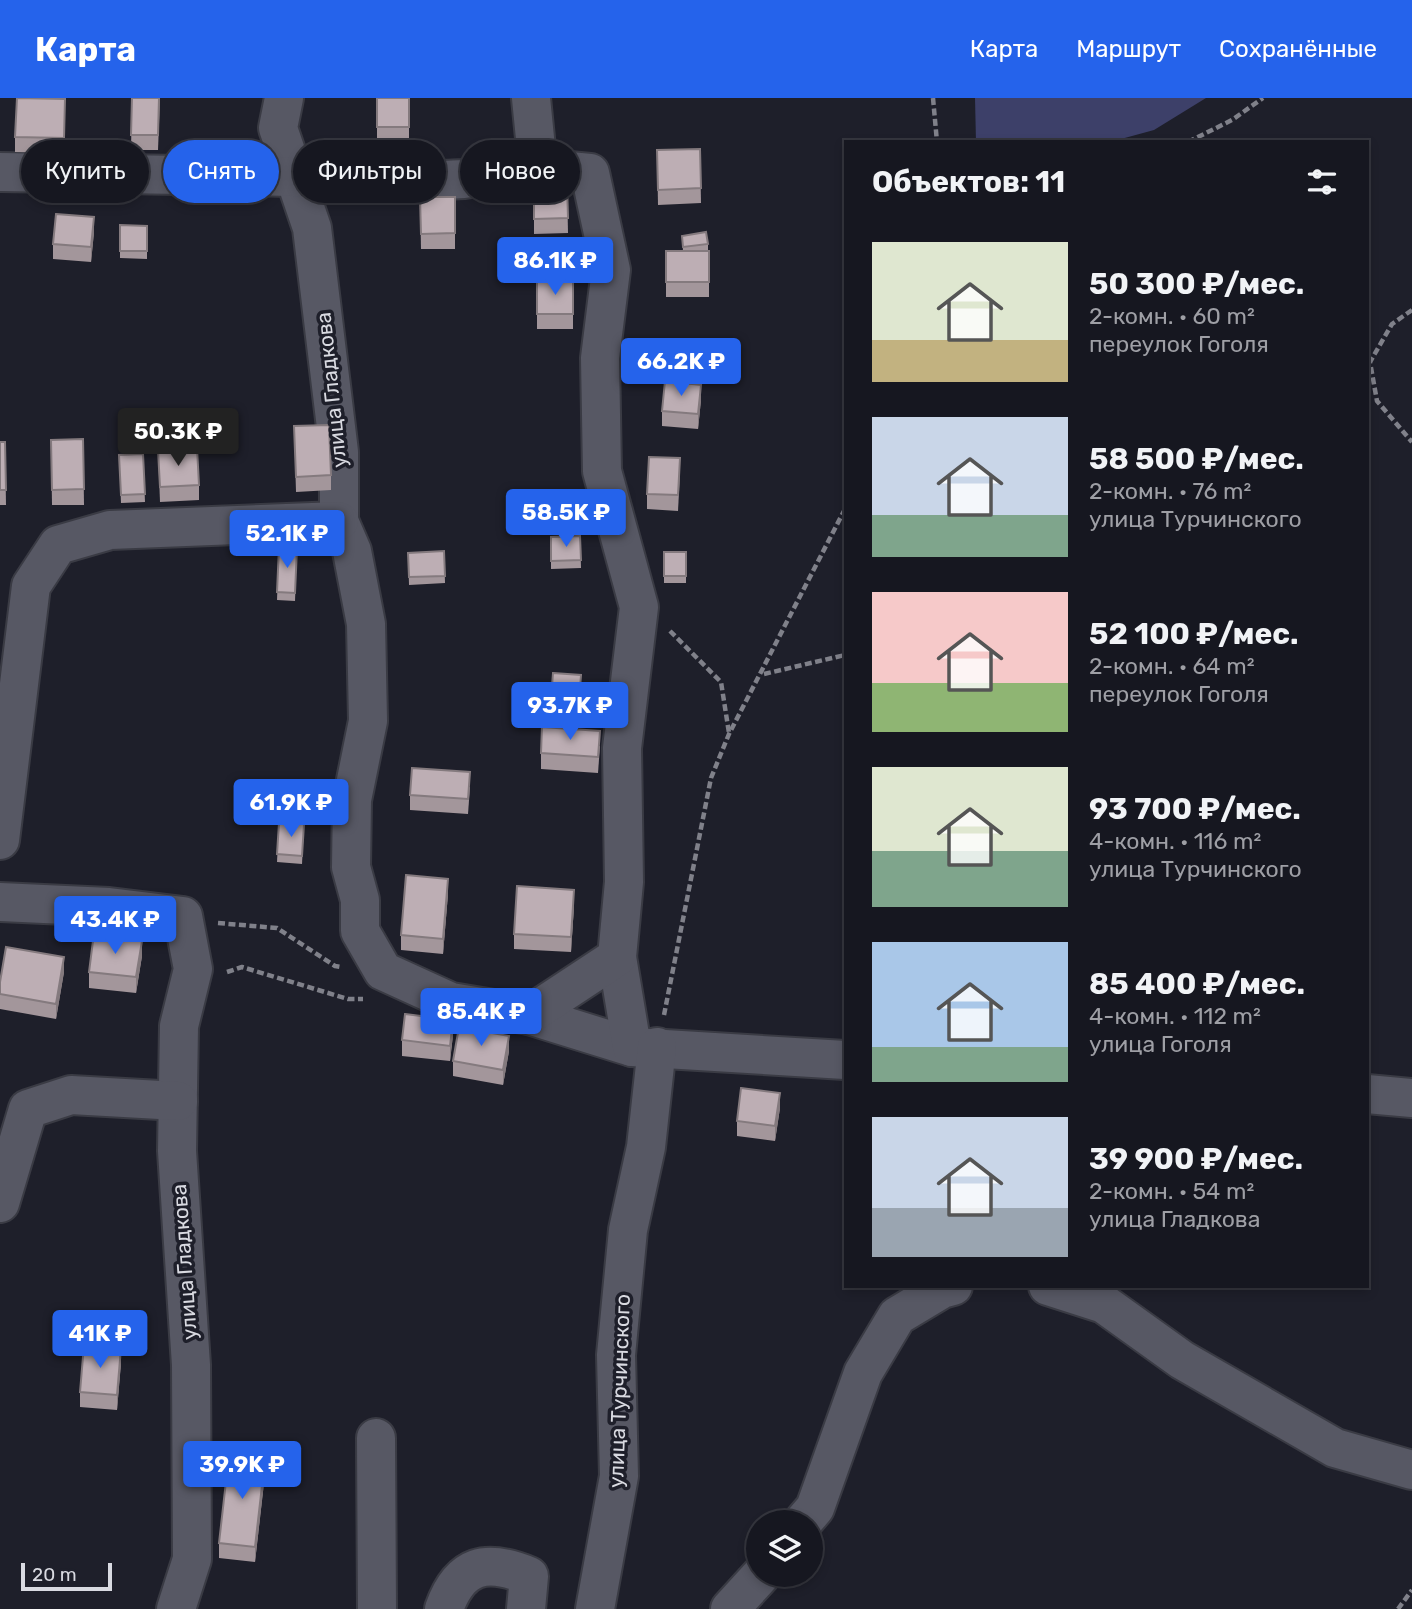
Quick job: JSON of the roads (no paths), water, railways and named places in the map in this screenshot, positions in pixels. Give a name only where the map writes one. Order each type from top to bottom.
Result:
[{"type":"street","name":"улица Гладкова","points":[[284,98],[278,128],[293,174]]},
{"type":"street","points":[[531,98],[535,140]]},
{"type":"street","points":[[0,172],[293,177]]},
{"type":"street","points":[[529,1015],[617,957],[624,882],[622,748],[639,607],[602,471],[600,358],[611,270],[590,173],[580,172]]},
{"type":"street","name":"улица Гладкова","points":[[303,203],[312,228],[339,452],[339,521],[352,551],[366,624],[368,721],[352,800],[351,867],[360,900],[360,931],[378,985],[451,1002],[529,1015]]},
{"type":"street","points":[[0,840],[31,586],[58,545],[110,530],[339,521]]},
{"type":"street","name":"улица Гладкова","points":[[0,902],[108,907],[183,916],[193,969],[179,1026],[177,1151],[191,1365],[192,1559],[176,1609]]},
{"type":"street","name":"улица Турчинского","points":[[595,1609],[619,1476],[617,1341],[628,1230],[646,1147],[645,1047],[617,957]]},
{"type":"street","points":[[529,1015],[645,1047],[844,1060]]},
{"type":"street","points":[[1369,1094],[1412,1098]]},
{"type":"street","points":[[0,1203],[28,1108],[71,1095],[178,1101]]},
{"type":"street","points":[[813,1510],[863,1373],[897,1316],[946,1288]]},
{"type":"street","points":[[1058,1288],[1094,1295],[1182,1360],[1335,1448],[1412,1470]]},
{"type":"street","points":[[376,1438],[377,1609]]},
{"type":"street","points":[[444,1609],[452,1585],[476,1567],[505,1566],[529,1576],[526,1609]]},
{"type":"street","points":[[730,1609],[750,1587]]}]
